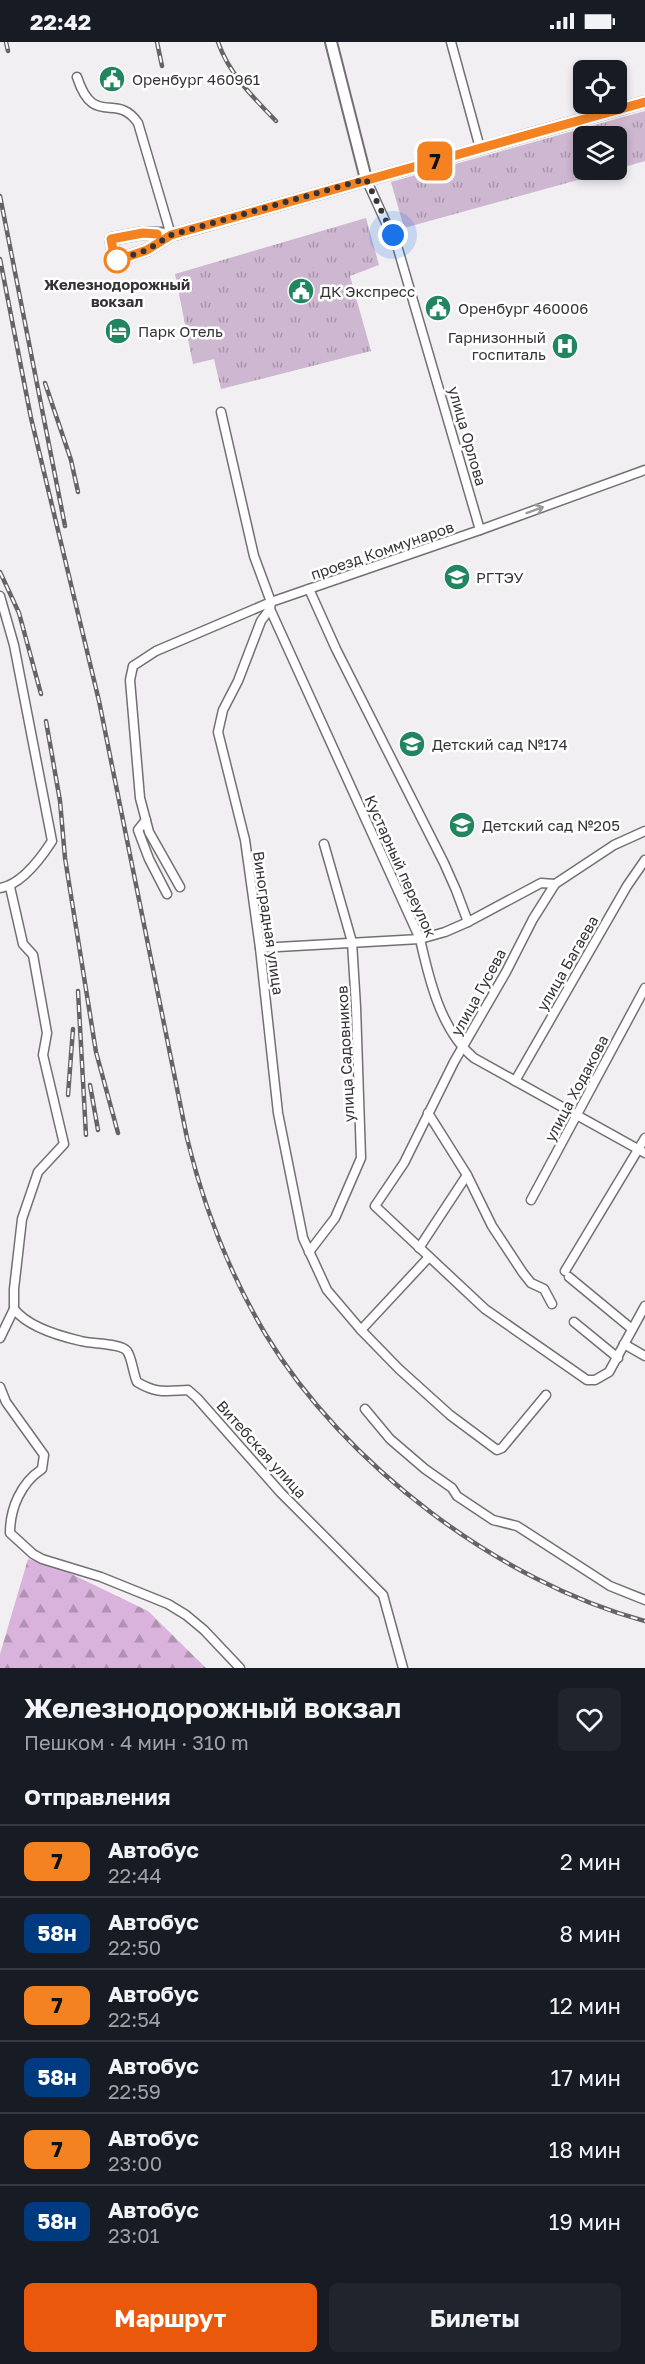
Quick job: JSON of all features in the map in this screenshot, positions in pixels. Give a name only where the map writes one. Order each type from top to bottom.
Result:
[{"type":"main road","name":"улица Орлова","points":[[331,42],[366,179]]},
{"type":"main road","points":[[171,235],[143,233],[111,239],[115,261],[147,250],[171,235],[645,102]]},
{"type":"street","points":[[452,42],[480,148]]},
{"type":"street","points":[[77,76],[83,94],[96,107],[125,111],[138,123],[171,235]]},
{"type":"street","name":"улица Орлова","points":[[366,179],[393,235],[480,530]]},
{"type":"street","name":"Кустарный переулок","points":[[221,412],[254,556],[271,606],[420,939],[428,977],[456,1041],[474,1058],[642,1151]]},
{"type":"street","name":"проезд Коммунаров","points":[[146,820],[140,798],[130,680],[133,666],[156,651],[309,589],[645,470]]},
{"type":"street","points":[[309,589],[336,649],[444,863],[468,922]]},
{"type":"street","points":[[0,596],[14,645],[52,841],[42,856],[10,886],[0,888]]},
{"type":"street","name":"Виноградная улица","points":[[271,606],[261,621],[238,681],[223,711],[218,732],[244,840],[260,948],[278,1113],[292,1173],[303,1238],[327,1290],[361,1330],[399,1369],[450,1415],[497,1450],[502,1448],[546,1395]]},
{"type":"street","points":[[146,820],[149,832],[180,887]]},
{"type":"street","points":[[146,820],[138,830],[149,859],[167,894]]},
{"type":"street","name":"улица Гусева","points":[[419,1248],[375,1206],[404,1163],[462,1048],[506,972],[532,919],[555,884],[614,845],[645,831]]},
{"type":"street","name":"улица Садовников","points":[[309,1251],[335,1218],[362,1158],[357,1007],[352,942],[324,844]]},
{"type":"street","name":"улица Багаева","points":[[515,1081],[627,886],[645,860]]},
{"type":"street","points":[[260,948],[420,939],[468,922],[541,884],[555,884]]},
{"type":"street","points":[[0,1338],[14,1309],[22,1220],[38,1172],[64,1144],[43,1055],[48,1033],[33,955],[22,944],[10,886]]},
{"type":"street","name":"улица Ходакова","points":[[531,1200],[645,988]]},
{"type":"street","points":[[428,1113],[467,1175],[492,1226],[523,1273],[531,1282],[544,1289],[552,1304]]},
{"type":"street","points":[[632,1329],[567,1274],[642,1151],[645,1138]]},
{"type":"street","points":[[467,1175],[419,1248],[486,1309],[587,1380],[595,1380],[609,1372],[645,1306]]},
{"type":"street","points":[[361,1330],[429,1257]]},
{"type":"street","name":"Витебская улица","points":[[14,1309],[28,1321],[82,1342],[123,1347],[129,1352],[137,1382],[150,1390],[163,1393],[188,1390],[197,1398],[281,1493],[383,1595],[403,1668]]},
{"type":"street","points":[[574,1322],[618,1358]]},
{"type":"street","points":[[624,1344],[645,1356]]},
{"type":"street","points":[[0,1387],[6,1402],[44,1455],[42,1469],[31,1476],[21,1490],[10,1522],[10,1533],[15,1539],[42,1558],[102,1577],[168,1604],[186,1614],[240,1668]]},
{"type":"street","points":[[366,1409],[390,1439],[425,1469],[452,1488],[457,1496],[493,1520],[517,1526],[610,1586],[645,1600]]},
{"type":"green space","points":[[645,111],[645,161],[627,166],[627,126],[591,126]]},
{"type":"green space","points":[[573,131],[573,180],[578,180],[404,228],[391,182]]},
{"type":"green space","points":[[366,218],[379,265],[350,276],[371,351],[221,389],[214,359],[193,364],[175,274]]},
{"type":"green space","points":[[28,1559],[59,1568],[148,1611],[206,1668],[0,1668],[0,1654]]},
{"type":"railway","points":[[6,42],[8,51]]},
{"type":"railway","points":[[157,42],[162,66]]},
{"type":"railway","points":[[218,42],[235,75],[276,121]]},
{"type":"railway","points":[[0,196],[65,526]]},
{"type":"railway","points":[[0,259],[31,418],[99,701],[187,1138],[201,1190],[240,1288],[266,1335],[299,1383],[338,1429],[382,1472],[430,1512],[481,1547],[535,1578],[590,1603],[645,1621]]},
{"type":"railway","points":[[45,383],[71,460],[78,492]]},
{"type":"railway","points":[[0,572],[19,613],[41,694]]},
{"type":"railway","points":[[46,721],[60,801],[65,858],[96,1052],[118,1133]]},
{"type":"railway","points":[[78,991],[86,1135]]},
{"type":"railway","points":[[68,1095],[73,1029]]},
{"type":"railway","points":[[90,1085],[98,1130]]},
{"type":"bus line","name":"7","points":[[157,234],[143,233],[111,239],[115,261],[147,250],[171,235],[645,102]]},
{"type":"place","name":"Оренбург 460961","points":[[112,79]]},
{"type":"place","name":"Железнодорожный вокзал","points":[[117,260]]},
{"type":"place","name":"ДК Экспресс","points":[[301,291]]},
{"type":"place","name":"Оренбург 460006","points":[[438,308]]},
{"type":"place","name":"Парк Отель","points":[[118,331]]},
{"type":"place","name":"Гарнизонный госпиталь","points":[[565,346]]},
{"type":"place","name":"РГТЭУ","points":[[457,577]]},
{"type":"place","name":"Детский сад №174","points":[[412,744]]},
{"type":"place","name":"Детский сад №205","points":[[462,825]]},
{"type":"route","points":[[117,260],[115,261],[147,250],[171,235],[366,179],[393,235]]}]
